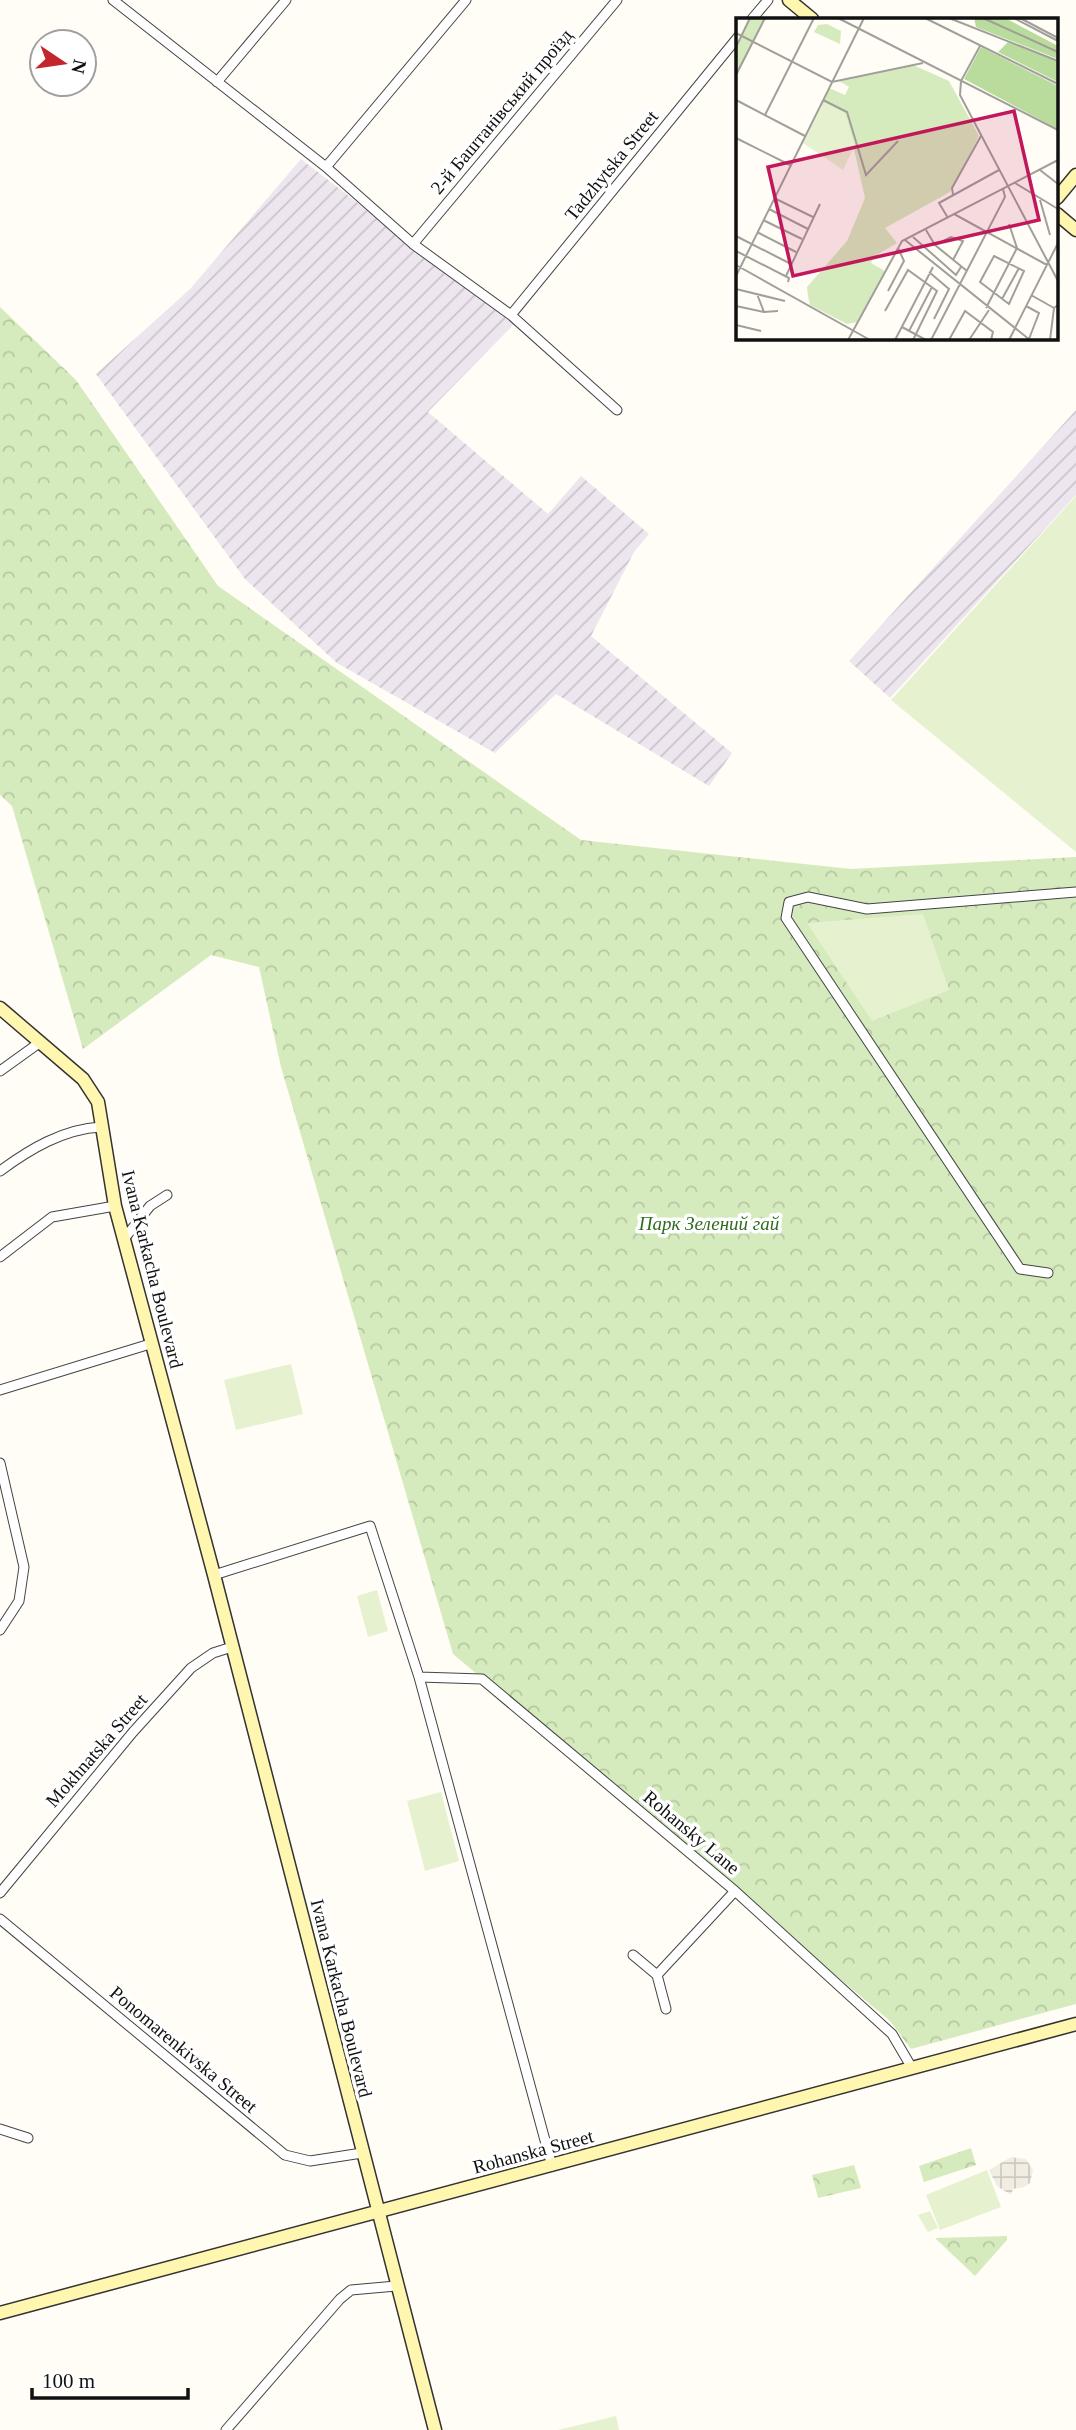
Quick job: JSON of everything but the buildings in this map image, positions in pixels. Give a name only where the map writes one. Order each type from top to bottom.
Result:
[{"type":"street","points":[[217,82],[286,0]]},
{"type":"street","points":[[326,167],[466,0]]},
{"type":"street","name":"2-й Баштанівський проїзд","points":[[413,244],[617,0]]},
{"type":"street","points":[[753,18],[768,0]]},
{"type":"street","points":[[789,0],[811,18]]},
{"type":"street","points":[[120,2],[326,167],[413,244],[511,315],[617,410]]},
{"type":"street","name":"Tadzhytska Street","points":[[511,315],[736,39]]},
{"type":"street","points":[[1058,197],[1076,175]]},
{"type":"street","points":[[1058,215],[1076,230]]},
{"type":"street","points":[[1048,1273],[1020,1269],[786,918],[789,902],[808,897],[867,909],[1076,892]]},
{"type":"street","name":"Ivana Karkacha Boulevard","points":[[0,1008],[83,1079],[94,1094],[115,1206],[150,1344],[214,1575],[435,2430]]},
{"type":"street","points":[[0,1070],[39,1043]]},
{"type":"street","points":[[0,1171],[41,1144],[88,1128],[100,1127]]},
{"type":"street","points":[[124,1239],[150,1206],[167,1195]]},
{"type":"street","points":[[0,1256],[52,1217],[115,1206]]},
{"type":"street","points":[[0,1390],[150,1344]]},
{"type":"street","points":[[0,1463],[24,1567],[19,1601],[0,1630]]},
{"type":"street","points":[[214,1575],[370,1526],[419,1676],[552,2166]]},
{"type":"street","name":"Mokhnatska Street","points":[[0,1893],[133,1732],[191,1668],[214,1653],[232,1647]]},
{"type":"street","name":"Rohansky Lane","points":[[419,1676],[482,1679],[735,1891],[892,2034],[912,2068]]},
{"type":"street","points":[[657,1975],[735,1891]]},
{"type":"street","name":"Ponomarenkivska Street","points":[[0,1919],[285,2155],[310,2161],[362,2153]]},
{"type":"street","points":[[633,1955],[657,1975],[666,2009]]},
{"type":"street","name":"Rohanska Street","points":[[0,2313],[1076,2024]]},
{"type":"street","points":[[0,2129],[28,2138]]},
{"type":"street","points":[[226,2430],[340,2299],[351,2290],[396,2287]]},
{"type":"shaded area","points":[[301,159],[514,324],[428,412],[548,514],[581,476],[649,534],[634,552],[591,636],[732,753],[709,786],[556,694],[495,753],[337,663],[245,579],[96,374],[190,289]]},
{"type":"shaded area","points":[[1076,410],[1076,495],[890,698],[849,661]]},
{"type":"shaded area","points":[[1011,2157],[1026,2159],[1033,2170],[1030,2183],[1013,2189],[1011,2195],[997,2186],[989,2170]]},
{"type":"green space","name":"Парк Зелений гай","points":[[0,307],[76,380],[218,586],[581,840],[851,869],[1076,857],[1076,2004],[911,2049],[890,2021],[453,1654],[281,1067],[259,967],[211,955],[83,1049],[12,806],[0,795]]},
{"type":"green space","points":[[1076,496],[1076,852],[891,700]]},
{"type":"green space","points":[[923,914],[949,990],[872,1021],[807,923]]},
{"type":"green space","points":[[291,1364],[303,1414],[236,1430],[224,1380]]},
{"type":"green space","points":[[377,1590],[388,1631],[368,1637],[357,1596]]},
{"type":"green space","points":[[441,1792],[459,1861],[425,1871],[407,1801]]},
{"type":"green space","points":[[971,2148],[976,2165],[924,2182],[919,2166]]},
{"type":"green space","points":[[854,2165],[861,2188],[818,2198],[812,2175]]},
{"type":"green space","points":[[987,2170],[1001,2207],[940,2230],[926,2195]]},
{"type":"green space","points":[[930,2211],[938,2228],[928,2232],[918,2215]]},
{"type":"green space","points":[[1007,2236],[1007,2240],[975,2276],[935,2238]]},
{"type":"green space","points":[[616,2416],[619,2430],[558,2430]]}]
